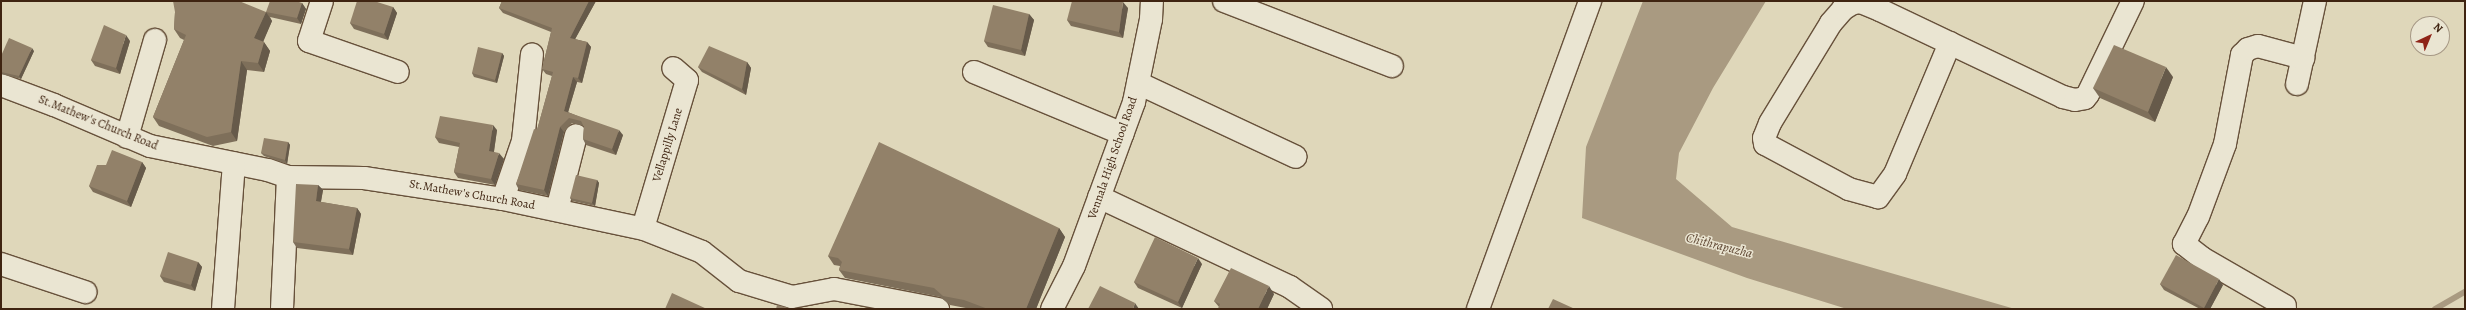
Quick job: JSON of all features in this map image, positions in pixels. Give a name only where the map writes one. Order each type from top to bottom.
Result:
[{"type":"street","points":[[322,1],[308,41],[398,72]]},
{"type":"street","name":"Vennala High School Road","points":[[1052,309],[1074,266],[1134,102],[1151,19],[1152,1]]},
{"type":"street","points":[[1224,1],[1392,66]]},
{"type":"street","points":[[1478,309],[1590,1]]},
{"type":"street","points":[[1950,43],[1895,174],[1878,197],[1850,189],[1765,144],[1764,138],[1770,123],[1830,23],[1847,6],[1861,2],[1950,43],[2063,97],[2080,100],[2092,88],[2133,1]]},
{"type":"street","points":[[2297,84],[2315,1]]},
{"type":"street","points":[[127,137],[155,40]]},
{"type":"street","points":[[2285,306],[2202,258],[2184,244],[2198,217],[2225,144],[2242,54],[2248,49],[2258,46],[2303,58]]},
{"type":"street","points":[[503,199],[523,141],[532,54]]},
{"type":"street","name":"Vellappilly Lane","points":[[643,228],[687,80],[673,68]]},
{"type":"street","points":[[974,72],[1123,134]]},
{"type":"street","points":[[1138,83],[1296,157]]},
{"type":"street","name":"St.Mathew's Church Road","points":[[1,85],[54,105],[150,146],[234,163],[288,177],[364,178],[503,199],[557,210],[643,228],[702,252],[739,281],[807,302],[834,290],[938,309]]},
{"type":"street","points":[[557,210],[576,135]]},
{"type":"street","points":[[223,309],[234,163]]},
{"type":"street","points":[[282,309],[288,177]]},
{"type":"street","points":[[1099,197],[1290,287],[1322,309]]},
{"type":"street","points":[[1,264],[85,292]]},
{"type":"water","name":"Chithrapuzha","points":[[1643,1],[1766,1],[1713,88],[1679,153],[1676,179],[1732,227],[2015,309],[1847,309],[1747,278],[1582,218],[1586,147]]},
{"type":"building","points":[[173,1],[239,1],[266,12],[254,38],[264,42],[258,63],[241,61],[231,132],[207,137],[153,117],[186,35],[174,29],[175,12]]},
{"type":"building","points":[[270,1],[296,1],[302,3],[297,18],[266,12]]},
{"type":"building","points":[[357,1],[374,1],[393,7],[384,34],[350,23]]},
{"type":"building","points":[[502,1],[589,1],[570,38],[587,42],[578,78],[573,77],[564,111],[619,130],[612,149],[583,139],[584,127],[581,121],[569,118],[560,127],[544,190],[516,184],[534,129],[537,130],[553,72],[542,69],[552,28],[499,8]]},
{"type":"building","points":[[1072,1],[1123,2],[1119,32],[1067,20]]},
{"type":"building","points":[[993,5],[1029,14],[1021,50],[984,41]]},
{"type":"building","points":[[104,25],[126,35],[116,68],[91,60]]},
{"type":"building","points":[[9,38],[32,48],[19,76],[1,72],[1,56]]},
{"type":"building","points":[[2114,45],[2166,67],[2148,112],[2093,88]]},
{"type":"building","points":[[709,46],[747,62],[742,89],[698,67]]},
{"type":"building","points":[[478,47],[502,53],[495,80],[472,73]]},
{"type":"building","points":[[440,116],[493,125],[489,151],[499,153],[491,179],[454,172],[460,143],[435,137]]},
{"type":"building","points":[[264,138],[288,142],[285,160],[261,153]]},
{"type":"building","points":[[879,142],[1059,228],[1026,309],[988,309],[964,300],[943,296],[934,288],[839,270],[842,262],[838,258],[828,256]]},
{"type":"building","points":[[112,150],[142,162],[127,201],[89,186],[97,165],[106,165]]},
{"type":"building","points":[[576,175],[597,180],[592,203],[570,198]]},
{"type":"building","points":[[296,184],[318,185],[316,201],[357,208],[349,249],[293,242]]},
{"type":"building","points":[[1155,237],[1198,258],[1178,302],[1134,282]]},
{"type":"building","points":[[168,252],[198,262],[191,285],[160,276]]},
{"type":"building","points":[[2176,255],[2219,279],[2204,308],[2160,284]]},
{"type":"building","points":[[1231,268],[1269,286],[1258,309],[1218,309],[1220,304],[1214,301]]},
{"type":"building","points":[[1100,286],[1135,303],[1133,309],[1088,309]]},
{"type":"building","points":[[672,293],[707,309],[665,309]]},
{"type":"building","points":[[1553,299],[1575,309],[1548,309]]},
{"type":"building","points":[[777,305],[793,309],[776,309]]},
{"type":"waterway","points":[[2435,309],[2465,292]]}]
